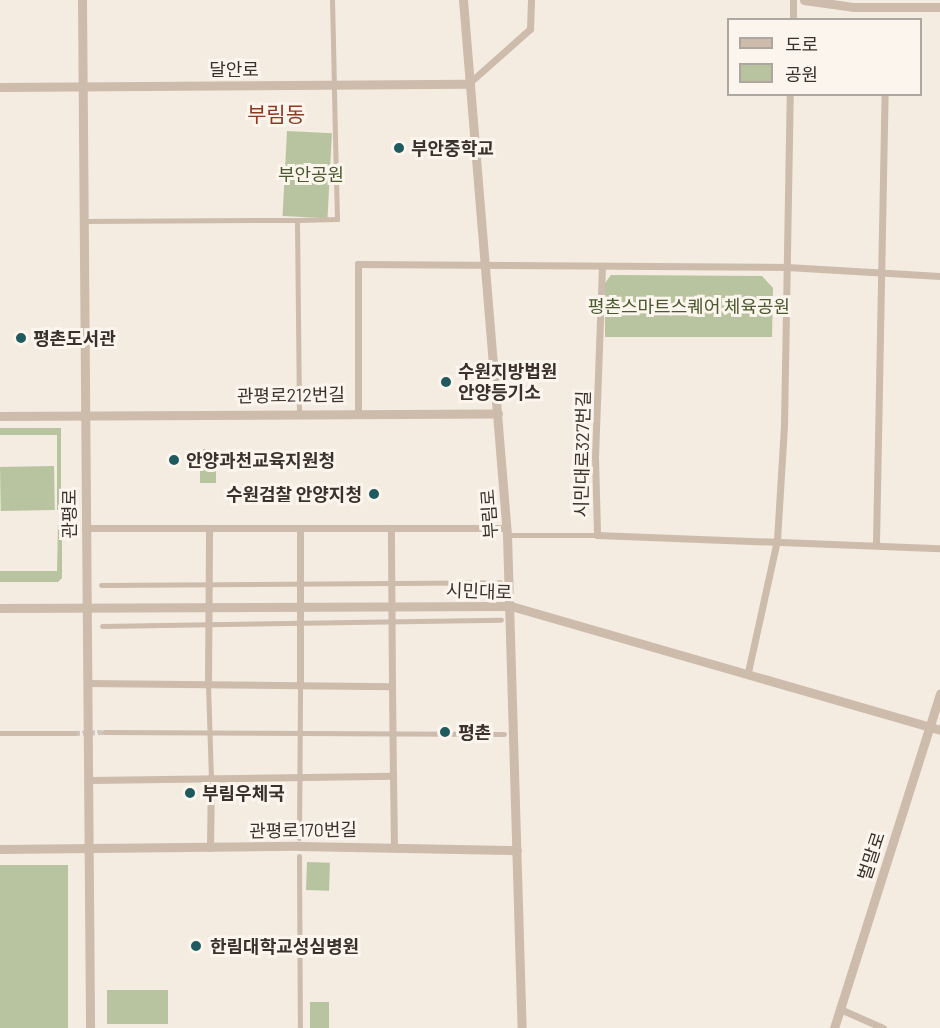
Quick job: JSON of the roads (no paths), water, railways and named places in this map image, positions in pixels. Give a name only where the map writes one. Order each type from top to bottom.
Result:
[{"type":"street","name":"관평로","points":[[82,0],[85,528],[90,780],[88,849],[90,1028]]},
{"type":"street","points":[[84,221],[337,219],[332,0]]},
{"type":"street","name":"부림로","points":[[463,0],[468,84],[507,531],[522,1028]]},
{"type":"street","points":[[468,84],[530,29],[531,0]]},
{"type":"street","points":[[793,0],[793,18]]},
{"type":"street","points":[[804,0],[853,7],[940,7]]},
{"type":"street","name":"달안로","points":[[0,87],[468,84]]},
{"type":"street","points":[[748,672],[777,540],[788,267],[790,96]]},
{"type":"street","points":[[876,543],[885,96]]},
{"type":"street","points":[[297,220],[299,412]]},
{"type":"street","points":[[358,411],[358,264],[484,263],[788,267],[881,270],[940,276]]},
{"type":"street","name":"시민대로327번길","points":[[602,266],[595,456],[597,535],[876,543],[940,548]]},
{"type":"street","name":"관평로212번길","points":[[0,416],[358,411],[498,413]]},
{"type":"street","points":[[85,528],[392,528],[597,535]]},
{"type":"street","points":[[209,528],[210,848]]},
{"type":"street","points":[[299,838],[300,528]]},
{"type":"street","points":[[392,528],[391,732],[394,846]]},
{"type":"street","points":[[101,585],[500,582]]},
{"type":"street","name":"시민대로","points":[[0,608],[87,605],[511,606],[748,672],[935,729]]},
{"type":"street","points":[[102,626],[501,621]]},
{"type":"street","points":[[87,683],[392,686]]},
{"type":"street","name":"벌말로","points":[[834,1028],[935,729],[940,693]]},
{"type":"street","points":[[104,732],[300,731],[504,734]]},
{"type":"street","points":[[0,732],[75,733]]},
{"type":"street","points":[[90,780],[393,776]]},
{"type":"street","name":"관평로170번길","points":[[0,849],[394,846],[517,850]]},
{"type":"street","points":[[299,856],[300,1028]]},
{"type":"street","points":[[840,1009],[883,1028]]},
{"type":"tunnel","points":[[75,733],[104,732]]},
{"type":"place","name":"부안중학교","points":[[399,148]]},
{"type":"place","name":"평촌도서관","points":[[21,338]]},
{"type":"place","name":"수원지방법원 안양등기소","points":[[446,382]]},
{"type":"place","name":"안양과천교육지원청","points":[[174,460]]},
{"type":"place","name":"수원검찰 안양지청","points":[[374,494]]},
{"type":"place","name":"평촌","points":[[445,732]]},
{"type":"place","name":"부림우체국","points":[[190,793]]},
{"type":"place","name":"한림대학교성심병원","points":[[196,946]]},
{"type":"district","name":"부림동","points":[[276,114]]},
{"type":"park label","name":"부안공원","points":[[311,174]]},
{"type":"park label","name":"평촌스마트스퀘어 체육공원","points":[[689,306]]}]
